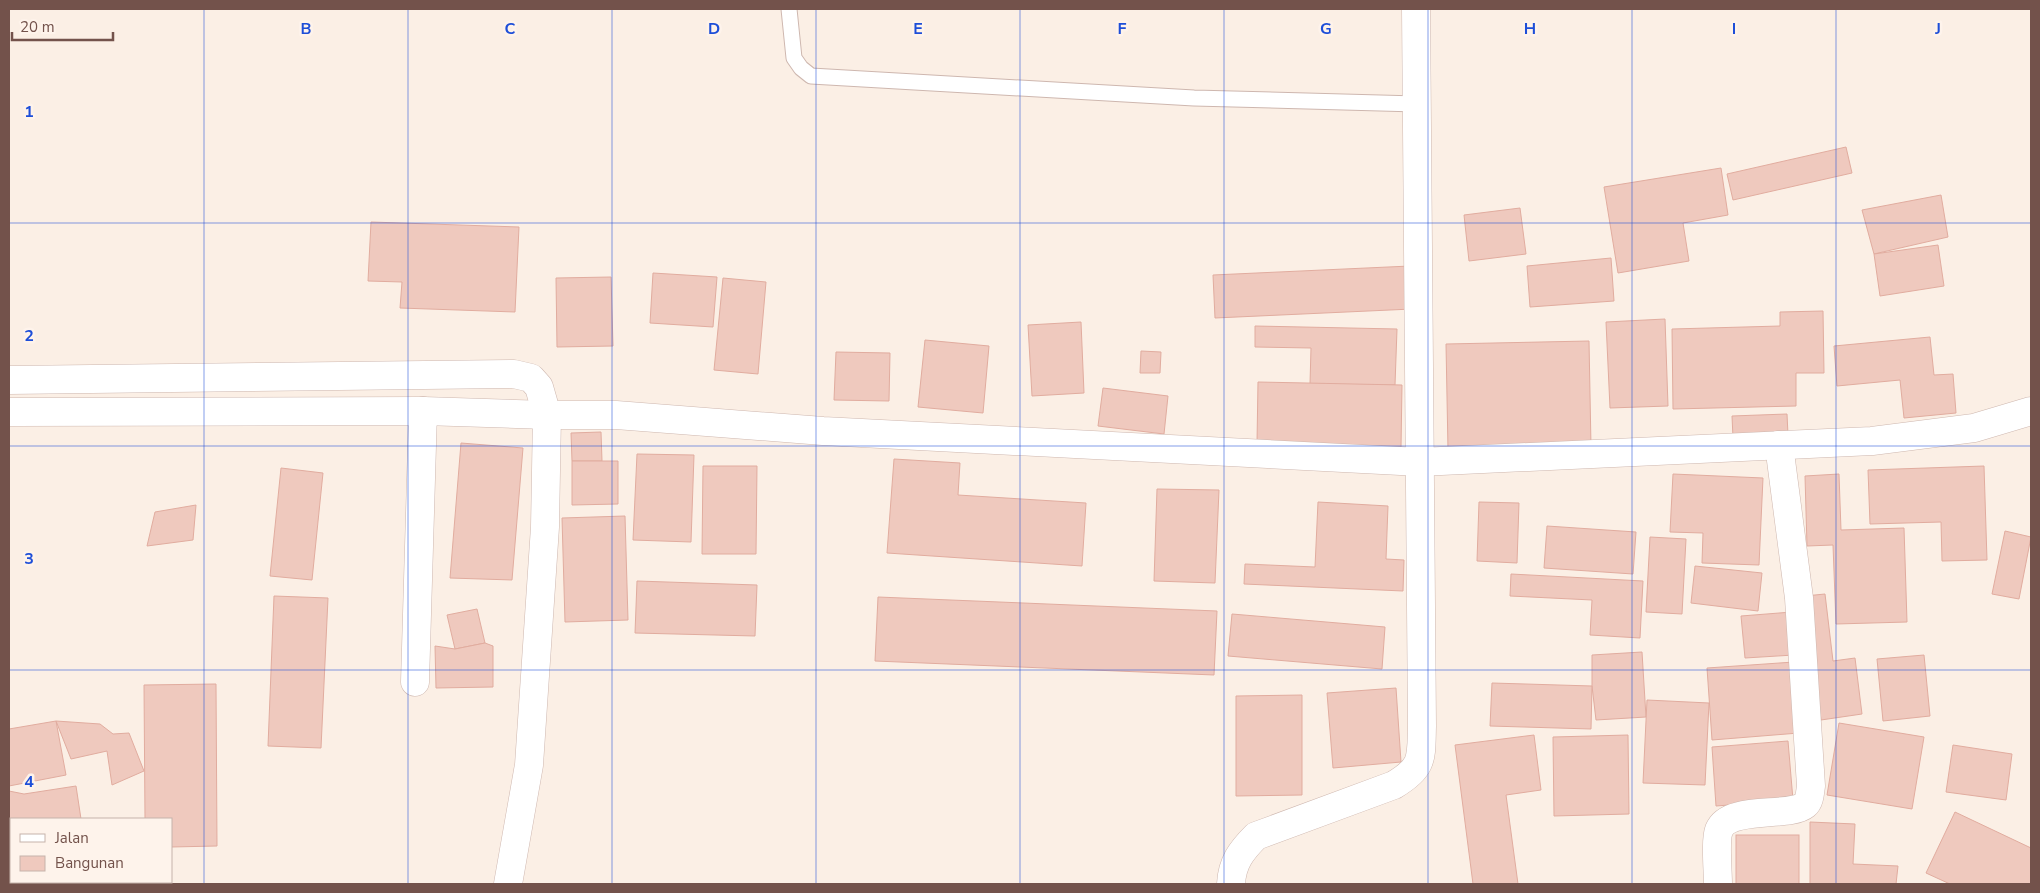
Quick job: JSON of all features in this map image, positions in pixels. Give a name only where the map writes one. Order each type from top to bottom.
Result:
[{"type":"street","points":[[1231,884],[1231,875],[1240,852],[1256,836],[1394,785],[1409,776],[1421,760],[1434,462],[1416,104],[1416,9]]},
{"type":"street","points":[[9,380],[514,374],[531,378],[539,387],[546,415],[545,527],[529,764],[508,884]]},
{"type":"street","points":[[415,682],[423,411]]},
{"type":"street","points":[[9,412],[423,411],[616,415],[823,431],[1434,462],[1872,442],[1974,428],[2031,411]]},
{"type":"street","points":[[1718,884],[1718,831],[1723,823],[1733,818],[1747,815],[1795,808],[1805,805],[1809,799],[1810,786],[1799,598],[1779,445]]},
{"type":"lane","points":[[789,9],[794,58],[801,68],[811,76],[1194,98],[1416,104]]},
{"type":"building","points":[[1846,147],[1852,173],[1733,200],[1727,174]]},
{"type":"building","points":[[1721,168],[1728,215],[1683,223],[1689,261],[1618,273],[1604,187]]},
{"type":"building","points":[[1941,195],[1948,237],[1874,254],[1862,210]]},
{"type":"building","points":[[1520,208],[1526,254],[1469,261],[1464,215]]},
{"type":"building","points":[[371,222],[519,227],[515,312],[400,308],[402,282],[368,281]]},
{"type":"building","points":[[1938,245],[1944,286],[1880,296],[1874,254]]},
{"type":"building","points":[[1611,258],[1614,301],[1530,307],[1527,266]]},
{"type":"building","points":[[1410,266],[1412,309],[1215,318],[1213,275]]},
{"type":"building","points":[[653,273],[717,277],[713,327],[650,323]]},
{"type":"building","points":[[611,277],[613,346],[557,347],[556,278]]},
{"type":"building","points":[[723,278],[766,282],[758,374],[714,370]]},
{"type":"building","points":[[1823,311],[1824,373],[1796,373],[1796,406],[1673,409],[1672,329],[1780,326],[1780,312]]},
{"type":"building","points":[[1665,319],[1668,406],[1610,408],[1606,322]]},
{"type":"building","points":[[1081,322],[1084,393],[1032,396],[1028,325]]},
{"type":"building","points":[[1255,326],[1397,329],[1395,385],[1310,384],[1311,348],[1255,347]]},
{"type":"building","points":[[1930,337],[1934,375],[1953,374],[1956,413],[1904,418],[1900,380],[1837,386],[1834,346]]},
{"type":"building","points":[[925,340],[989,346],[983,413],[918,407]]},
{"type":"building","points":[[1589,341],[1591,447],[1448,450],[1446,344]]},
{"type":"building","points":[[1141,351],[1161,352],[1160,373],[1140,373]]},
{"type":"building","points":[[836,352],[890,353],[889,401],[834,400]]},
{"type":"building","points":[[1258,382],[1402,385],[1401,447],[1257,443]]},
{"type":"building","points":[[1103,388],[1168,396],[1164,434],[1098,426]]},
{"type":"building","points":[[1787,414],[1788,435],[1733,438],[1732,416]]},
{"type":"building","points":[[601,432],[602,461],[572,461],[571,433]]},
{"type":"building","points":[[461,443],[523,448],[512,580],[450,578]]},
{"type":"building","points":[[637,454],[694,455],[691,542],[633,540]]},
{"type":"building","points":[[894,459],[960,463],[958,495],[1086,503],[1082,566],[887,553]]},
{"type":"building","points":[[572,461],[618,461],[618,504],[572,505]]},
{"type":"building","points":[[703,466],[757,466],[756,554],[702,554]]},
{"type":"building","points":[[1984,466],[1987,560],[1942,561],[1941,522],[1870,524],[1868,470]]},
{"type":"building","points":[[281,468],[323,473],[312,580],[270,576]]},
{"type":"building","points":[[1673,474],[1763,478],[1759,565],[1702,563],[1703,533],[1670,532]]},
{"type":"building","points":[[1839,474],[1841,530],[1904,528],[1907,622],[1836,624],[1833,545],[1807,546],[1805,476]]},
{"type":"building","points":[[1157,489],[1219,490],[1215,583],[1154,581]]},
{"type":"building","points":[[1318,502],[1388,506],[1386,559],[1404,560],[1403,591],[1244,584],[1245,564],[1315,567]]},
{"type":"building","points":[[1479,502],[1519,503],[1517,563],[1477,561]]},
{"type":"building","points":[[196,505],[193,540],[147,546],[155,512]]},
{"type":"building","points":[[625,516],[628,620],[565,622],[562,518]]},
{"type":"building","points":[[1547,526],[1636,532],[1633,574],[1544,568]]},
{"type":"building","points":[[2005,531],[2031,537],[2019,599],[1992,594]]},
{"type":"building","points":[[1650,537],[1686,539],[1682,614],[1646,612]]},
{"type":"building","points":[[1695,566],[1762,573],[1758,611],[1691,603]]},
{"type":"building","points":[[1511,574],[1643,581],[1640,638],[1590,635],[1592,600],[1510,596]]},
{"type":"building","points":[[637,581],[757,585],[755,636],[635,633]]},
{"type":"building","points":[[1825,594],[1833,661],[1855,658],[1862,714],[1821,720],[1805,596]]},
{"type":"building","points":[[274,596],[328,598],[321,748],[268,746]]},
{"type":"building","points":[[878,597],[1217,611],[1214,675],[875,661]]},
{"type":"building","points":[[477,609],[485,643],[455,649],[447,615]]},
{"type":"building","points":[[1792,612],[1794,655],[1745,658],[1741,616]]},
{"type":"building","points":[[1232,614],[1385,627],[1382,669],[1228,656]]},
{"type":"building","points":[[485,643],[493,646],[493,687],[436,688],[435,646],[455,649]]},
{"type":"building","points":[[1642,652],[1646,717],[1596,720],[1592,686],[1592,655]]},
{"type":"building","points":[[1924,655],[1930,716],[1883,721],[1877,659]]},
{"type":"building","points":[[1794,662],[1799,733],[1712,740],[1707,668]]},
{"type":"building","points":[[1492,683],[1592,686],[1591,729],[1490,726]]},
{"type":"building","points":[[216,684],[217,846],[172,847],[172,818],[145,818],[144,685]]},
{"type":"building","points":[[1396,688],[1401,762],[1333,768],[1327,693]]},
{"type":"building","points":[[1302,695],[1302,795],[1236,796],[1236,696]]},
{"type":"building","points":[[1647,700],[1709,703],[1705,785],[1643,783]]},
{"type":"building","points":[[56,721],[66,775],[9,786],[9,729]]},
{"type":"building","points":[[56,721],[100,724],[113,734],[129,733],[144,771],[112,785],[107,751],[71,759]]},
{"type":"building","points":[[1839,723],[1924,737],[1912,809],[1827,795]]},
{"type":"building","points":[[1534,735],[1541,790],[1506,795],[1518,884],[1473,884],[1455,745]]},
{"type":"building","points":[[1628,735],[1629,814],[1554,816],[1553,737]]},
{"type":"building","points":[[1788,741],[1793,800],[1716,806],[1712,747]]},
{"type":"building","points":[[1953,745],[2012,754],[2006,800],[1946,792]]},
{"type":"building","points":[[76,786],[81,818],[10,818],[9,835],[9,791],[24,794]]},
{"type":"building","points":[[1955,812],[2031,848],[2030,884],[1950,884],[1926,873]]},
{"type":"building","points":[[1810,822],[1855,824],[1853,864],[1898,866],[1896,884],[1810,884]]},
{"type":"building","points":[[1736,835],[1799,835],[1799,884],[1736,884]]},
{"type":"building","points":[[142,883],[143,884],[71,884]]}]
